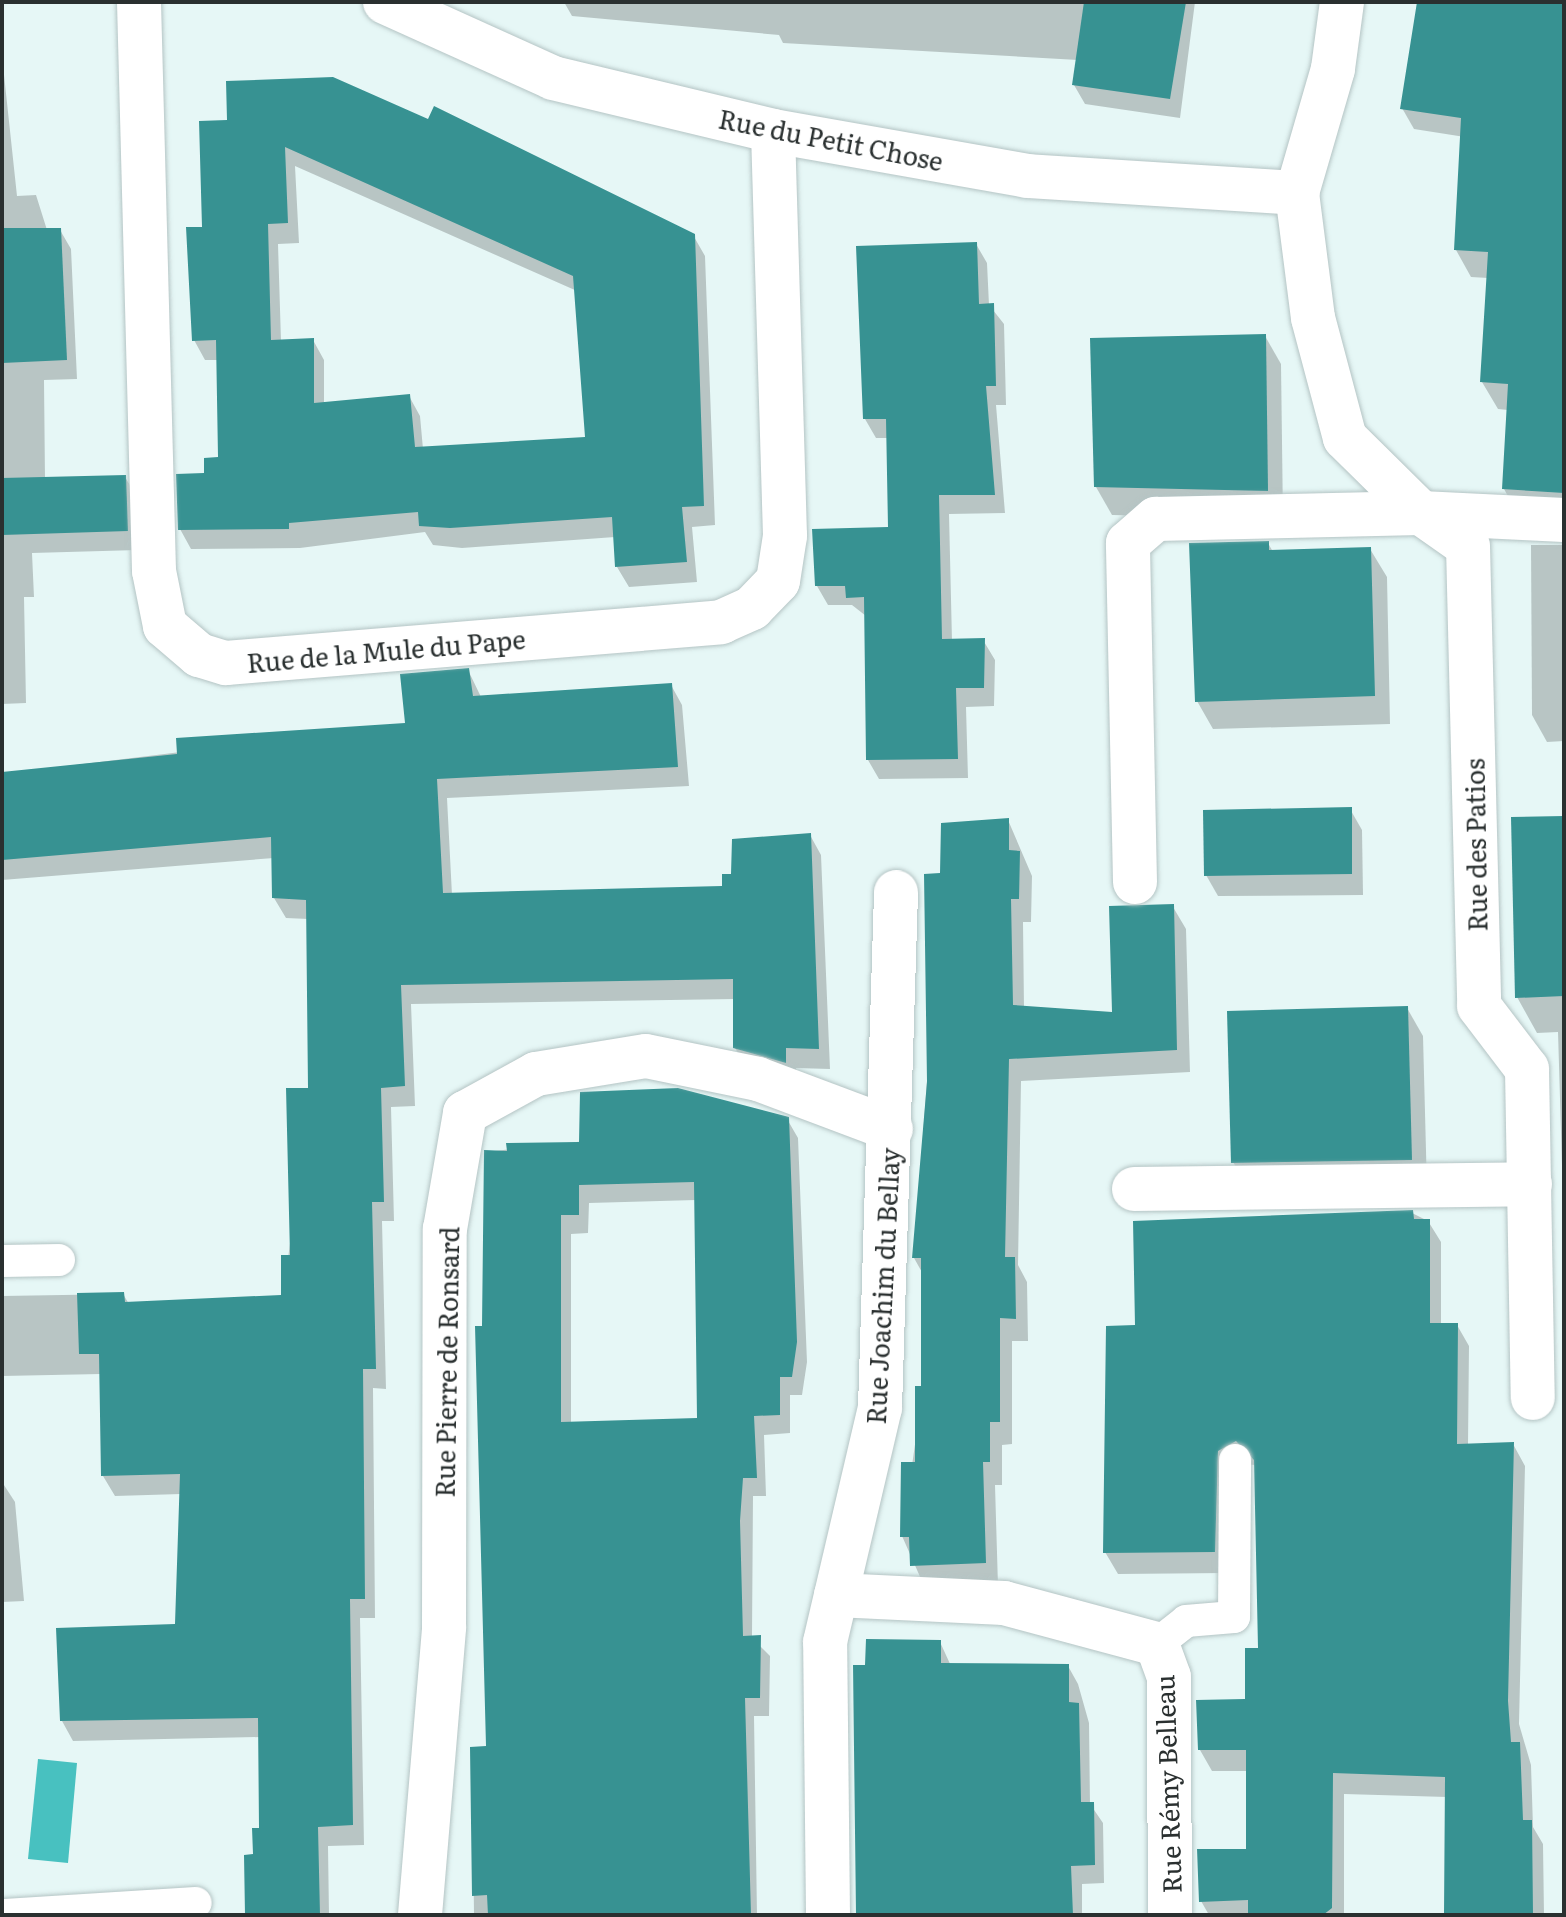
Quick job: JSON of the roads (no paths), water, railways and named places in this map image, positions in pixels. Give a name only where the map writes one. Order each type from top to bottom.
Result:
[{"type":"street","name":"Rue de la Mule du Pape","points":[[139,2],[154,571],[165,626],[199,655],[226,663],[721,622],[752,608],[778,581],[785,536],[773,131]]},
{"type":"street","name":"Rue du Petit Chose","points":[[385,2],[553,78],[773,131],[1027,176],[1297,193]]},
{"type":"street","points":[[1297,193],[1333,69],[1342,2]]},
{"type":"street","name":"Rue des Patios","points":[[1297,193],[1313,318],[1345,438],[1421,513],[1468,546],[1479,1006],[1527,1069],[1533,1398]]},
{"type":"street","points":[[1135,882],[1128,543],[1156,519],[1421,513],[1564,520]]},
{"type":"street","name":"Rue Joachim du Bellay","points":[[828,1915],[825,1642],[880,1408],[896,892]]},
{"type":"street","name":"Rue Pierre de Ronsard","points":[[420,1915],[444,1627],[445,1229],[465,1113],[536,1074],[646,1056],[758,1079],[891,1129]]},
{"type":"street","points":[[1134,1189],[1530,1184]]},
{"type":"street","name":"Rue Rémy Belleau","points":[[836,1595],[1004,1603],[1157,1644],[1169,1677],[1170,1915]]},
{"type":"lane","points":[[2,1261],[59,1260]]},
{"type":"lane","points":[[1157,1644],[1186,1621],[1234,1617],[1235,1460]]},
{"type":"lane","points":[[3,1915],[196,1903]]},
{"type":"water","points":[[38,1759],[77,1763],[68,1863],[28,1859]]}]
